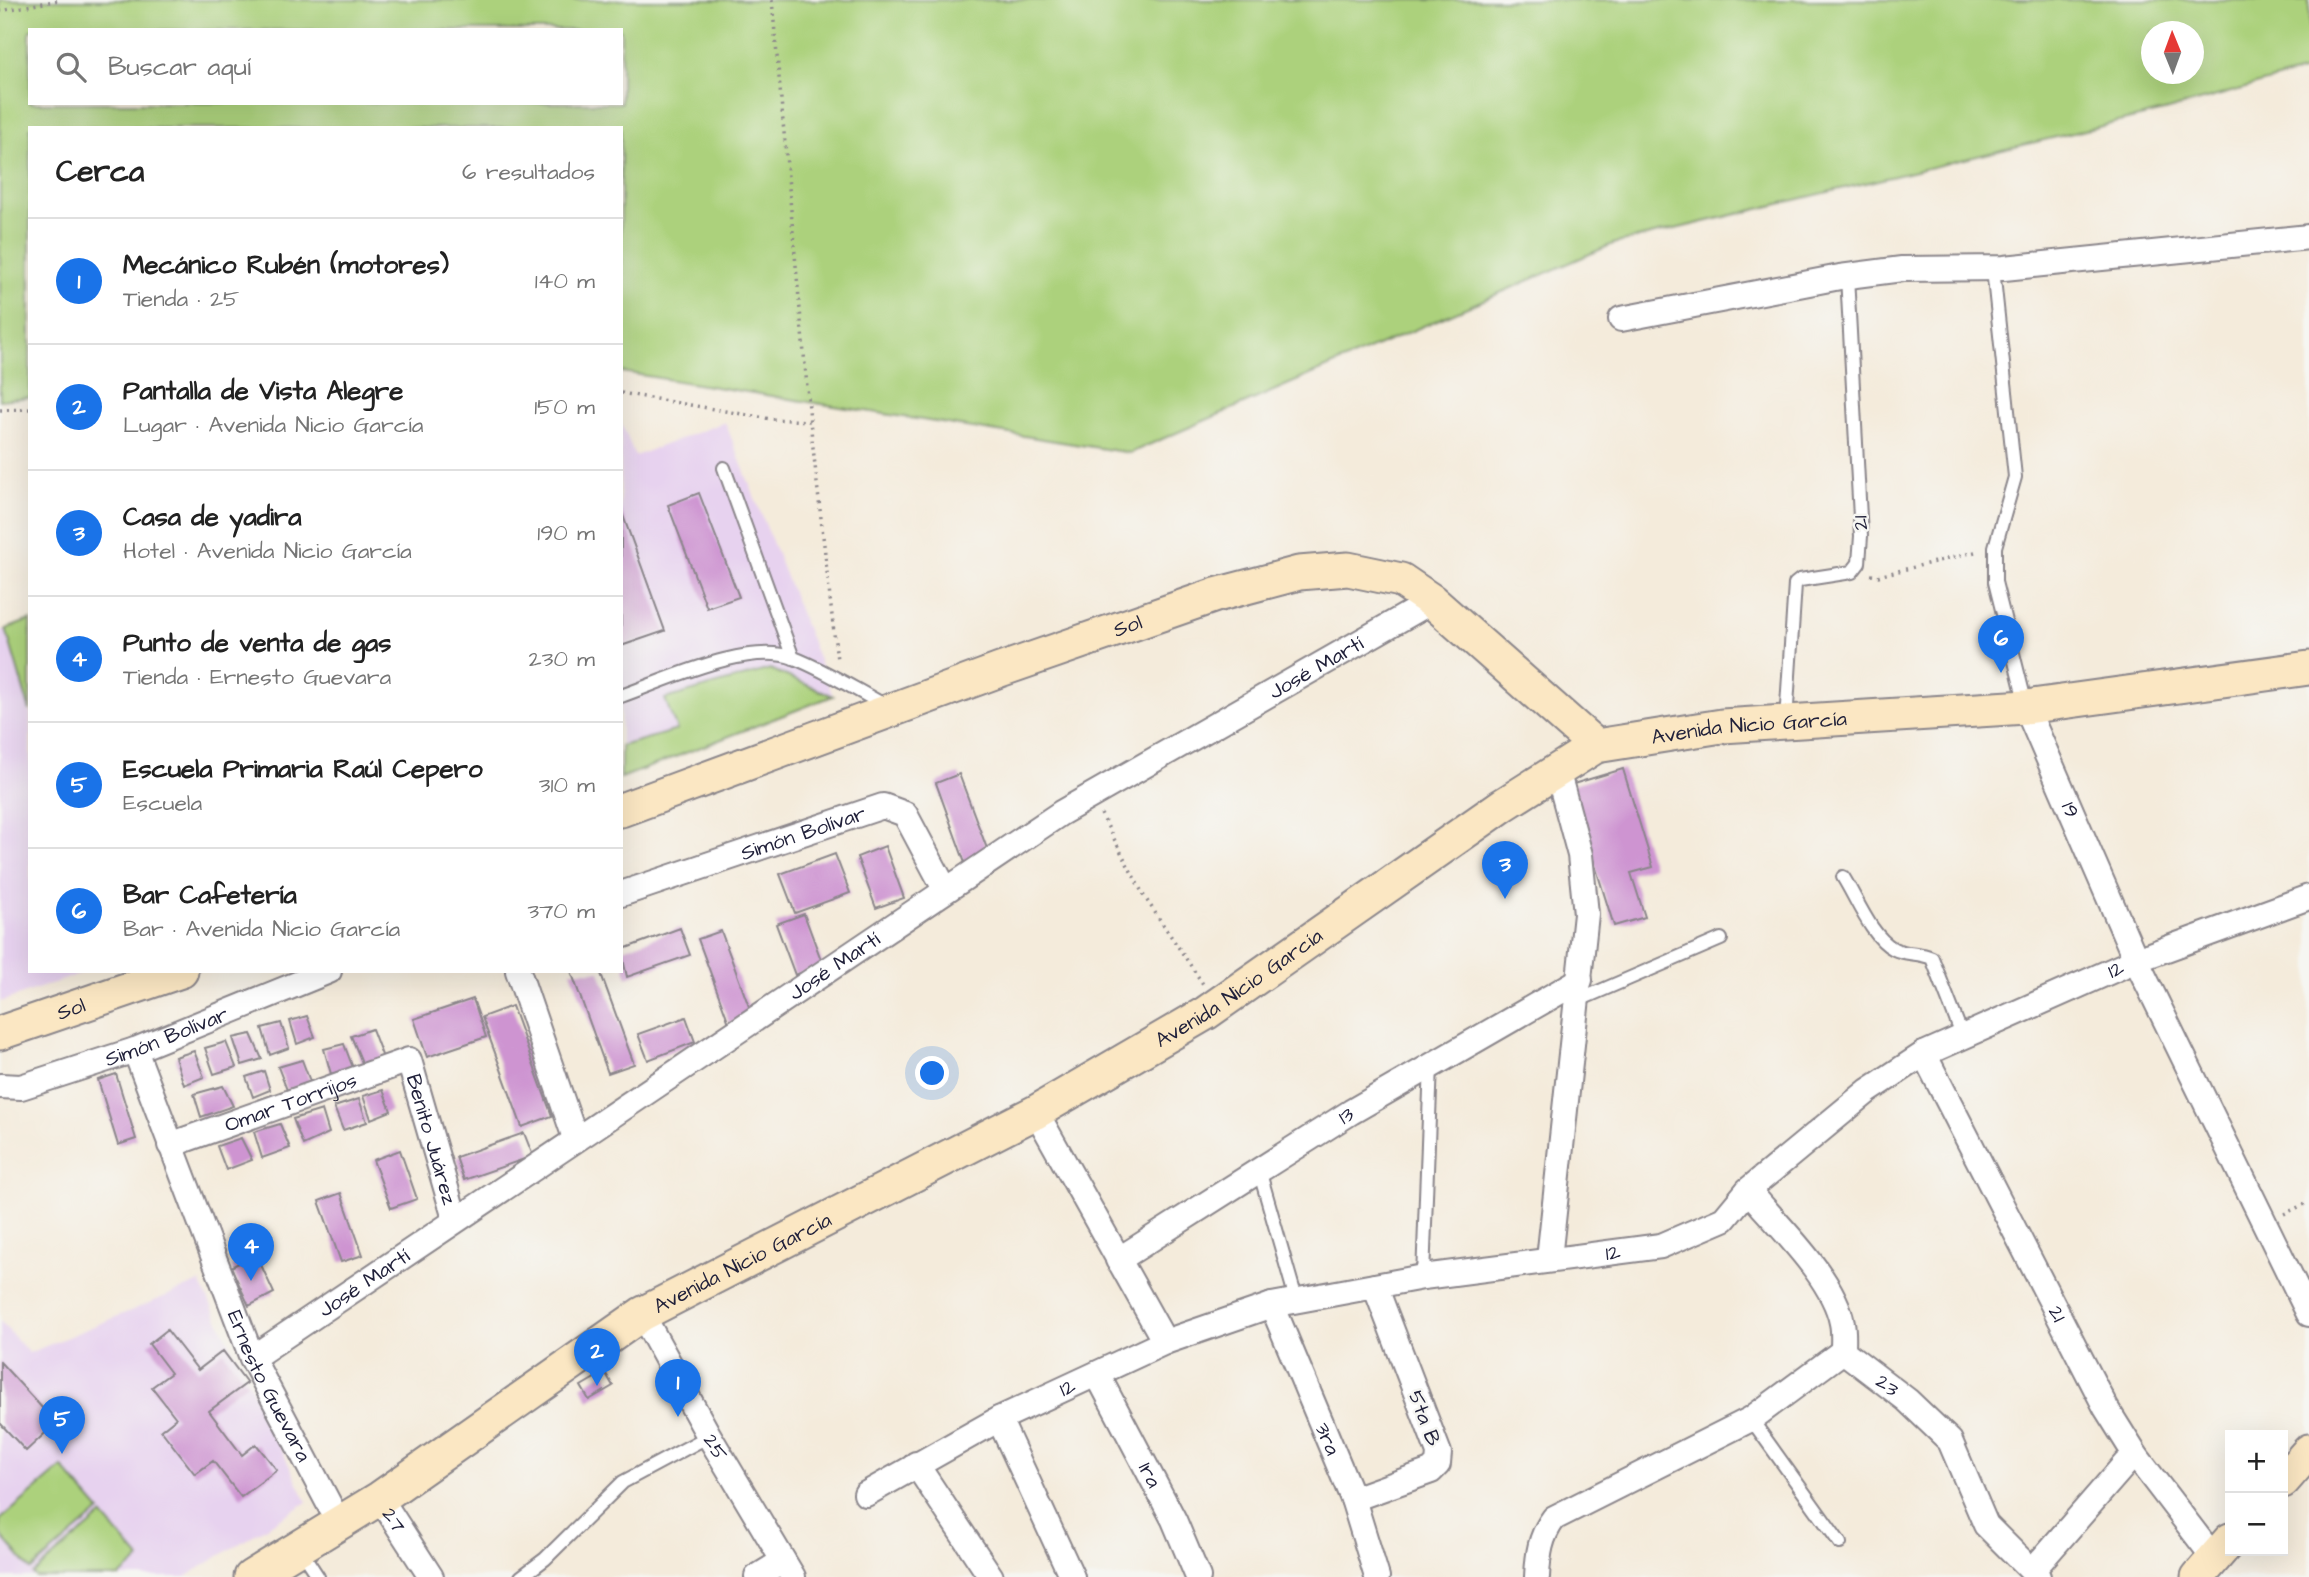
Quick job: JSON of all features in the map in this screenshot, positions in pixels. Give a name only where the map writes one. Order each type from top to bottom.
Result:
[{"type":"street","points":[[1621,319],[1847,276],[1902,269],[1993,268],[2309,237]]},
{"type":"street","name":"Sol","points":[[623,809],[1216,595],[1299,573],[1348,569],[1401,580],[1432,601],[1595,746]]},
{"type":"street","name":"José Martí","points":[[252,1358],[945,889],[1091,796],[1432,601]]},
{"type":"street","name":"Avenida Nicio García","points":[[251,1577],[380,1498],[642,1314],[970,1143],[1036,1112],[1216,1005],[1595,746],[1722,726],[2026,707],[2309,668]]},
{"type":"street","name":"19","points":[[2026,707],[2136,960],[2309,1314]]},
{"type":"street","points":[[1549,1259],[1586,914],[1580,855],[1557,770]]},
{"type":"street","name":"Simón Bolívar","points":[[623,893],[883,806],[905,814],[945,889]]},
{"type":"street","name":"12","points":[[866,1494],[999,1419],[1165,1342],[1272,1305],[1423,1277],[1661,1246],[1724,1219],[1748,1190],[1868,1091],[1924,1054],[2136,960],[2309,897]]},
{"type":"street","name":"Sol","points":[[0,1033],[175,973]]},
{"type":"street","name":"Simón Bolívar","points":[[0,1086],[21,1087],[135,1050],[324,973]]},
{"type":"street","points":[[519,973],[575,1138]]},
{"type":"street","name":"13","points":[[1118,1260],[1431,1064],[1579,990]]},
{"type":"street","name":"Ernesto Guevara","points":[[135,1050],[252,1358],[339,1522]]},
{"type":"street","name":"21","points":[[1924,1054],[2106,1408],[2136,1456],[2214,1558]]},
{"type":"street","name":"Omar Torrijos","points":[[170,1145],[409,1060]]},
{"type":"street","name":"Benito Juárez","points":[[409,1060],[455,1219]]},
{"type":"street","points":[[1036,1112],[1165,1342]]},
{"type":"street","points":[[1536,1577],[1539,1547],[1544,1532],[1554,1518],[1751,1419],[1843,1351],[1843,1324],[1836,1302],[1815,1267],[1748,1190]]},
{"type":"street","name":"5ta B","points":[[1353,1499],[1431,1471],[1438,1464],[1439,1453],[1375,1286]]},
{"type":"street","name":"3ra","points":[[1272,1305],[1353,1499],[1377,1577]]},
{"type":"street","name":"25","points":[[642,1314],[709,1436],[788,1569]]},
{"type":"street","name":"23","points":[[1843,1351],[1907,1400],[1950,1441],[1986,1525],[2035,1574]]},
{"type":"street","name":"1ra","points":[[1097,1374],[1174,1520],[1198,1577]]},
{"type":"street","points":[[999,1419],[1072,1577]]},
{"type":"street","points":[[2288,1474],[2309,1451]]},
{"type":"street","points":[[2035,1574],[2126,1464],[2136,1456]]},
{"type":"street","points":[[916,1464],[991,1577]]},
{"type":"street","name":"27","points":[[380,1498],[431,1577]]},
{"type":"street","points":[[757,1577],[788,1569]]},
{"type":"lane","name":"19","points":[[1993,268],[2015,477],[1995,547],[1995,582],[2026,707]]},
{"type":"lane","name":"21","points":[[1847,276],[1861,536],[1859,562],[1852,572]]},
{"type":"lane","points":[[723,468],[793,658]]},
{"type":"lane","points":[[1786,721],[1795,584],[1800,580],[1852,572]]},
{"type":"lane","points":[[623,695],[717,663],[766,653],[793,658],[894,710]]},
{"type":"lane","points":[[1843,877],[1883,942],[1897,951],[1922,953],[1931,958],[1962,1035]]},
{"type":"lane","points":[[1579,990],[1721,939]]},
{"type":"lane","points":[[1423,1277],[1431,1064]]},
{"type":"lane","points":[[1259,1170],[1296,1300]]},
{"type":"lane","points":[[1751,1419],[1840,1543]]},
{"type":"lane","points":[[520,1577],[545,1559],[623,1482],[709,1436]]},
{"type":"lane","points":[[299,1547],[318,1577]]},
{"type":"path","points":[[0,11],[60,0]]},
{"type":"path","points":[[772,0],[810,421],[839,682]]},
{"type":"path","points":[[623,393],[771,419],[810,421]]},
{"type":"path","points":[[0,410],[28,409]]},
{"type":"path","points":[[1852,572],[1878,576],[1995,547]]},
{"type":"path","points":[[1091,796],[1144,896],[1216,1005]]},
{"type":"shaded area","points":[[725,422],[833,696],[623,777],[623,427],[635,456]]},
{"type":"shaded area","points":[[6,629],[28,704],[28,973],[82,973],[0,1002],[0,631]]},
{"type":"shaded area","points":[[200,1282],[307,1502],[185,1577],[0,1577],[0,1321],[29,1353]]},
{"type":"green space","points":[[0,0],[2309,0],[2309,70],[2164,111],[1613,244],[1130,453],[623,372],[623,126],[28,126],[28,397],[0,400]]},
{"type":"green space","points":[[28,621],[28,704],[6,629]]},
{"type":"green space","points":[[770,669],[833,696],[623,777],[623,745],[677,730],[665,699]]},
{"type":"green space","points":[[62,1467],[100,1511],[31,1570],[0,1534],[0,1520]]},
{"type":"green space","points":[[102,1515],[140,1559],[119,1577],[36,1577],[33,1574]]},
{"type":"building","points":[[699,493],[739,597],[707,608],[668,505]]},
{"type":"building","points":[[623,516],[665,631],[623,645]]},
{"type":"building","points":[[1623,769],[1653,867],[1631,873],[1645,917],[1614,926],[1570,785]]},
{"type":"building","points":[[959,774],[989,854],[965,863],[936,783]]},
{"type":"building","points":[[885,846],[904,898],[876,908],[857,857]]},
{"type":"building","points":[[835,854],[850,893],[795,913],[780,874]]},
{"type":"building","points":[[804,914],[823,965],[795,975],[776,924]]},
{"type":"building","points":[[680,928],[690,955],[627,977],[623,949]]},
{"type":"building","points":[[721,931],[752,1015],[729,1023],[698,939]]},
{"type":"building","points":[[572,973],[601,973],[634,1064],[608,1073]]},
{"type":"building","points":[[473,999],[486,1037],[427,1057],[414,1019]]},
{"type":"building","points":[[512,1006],[552,1116],[522,1127],[482,1017]]},
{"type":"building","points":[[307,1016],[315,1037],[297,1044],[290,1021]]},
{"type":"building","points":[[686,1017],[695,1042],[648,1060],[638,1034]]},
{"type":"building","points":[[281,1023],[289,1048],[270,1055],[262,1028]]},
{"type":"building","points":[[372,1029],[383,1058],[363,1065],[351,1036]]},
{"type":"building","points":[[251,1034],[262,1059],[242,1065],[233,1038]]},
{"type":"building","points":[[226,1042],[236,1067],[214,1074],[205,1048]]},
{"type":"building","points":[[344,1044],[353,1068],[331,1074],[324,1049]]},
{"type":"building","points":[[194,1051],[204,1077],[184,1085],[175,1057]]},
{"type":"building","points":[[302,1060],[311,1084],[287,1090],[278,1067]]},
{"type":"building","points":[[264,1071],[270,1090],[253,1097],[246,1077]]},
{"type":"building","points":[[116,1074],[136,1139],[118,1145],[98,1080]]},
{"type":"building","points":[[223,1086],[233,1106],[201,1117],[194,1094]]},
{"type":"building","points":[[383,1090],[391,1111],[371,1119],[363,1096]]},
{"type":"building","points":[[359,1099],[367,1122],[343,1130],[334,1107]]},
{"type":"building","points":[[322,1110],[329,1133],[303,1145],[293,1119]]},
{"type":"building","points":[[280,1124],[290,1148],[262,1158],[254,1132]]},
{"type":"building","points":[[524,1133],[533,1156],[464,1180],[456,1157]]},
{"type":"building","points":[[241,1138],[252,1160],[226,1170],[217,1146]]},
{"type":"building","points":[[400,1150],[417,1199],[391,1208],[373,1160]]},
{"type":"building","points":[[341,1193],[363,1255],[341,1262],[319,1201]]},
{"type":"building","points":[[256,1254],[274,1293],[249,1306],[231,1267]]},
{"type":"building","points":[[167,1330],[198,1370],[223,1351],[247,1383],[209,1411],[242,1455],[256,1444],[277,1470],[241,1497],[213,1461],[195,1474],[161,1430],[176,1418],[152,1387],[171,1373],[149,1344]]},
{"type":"building","points":[[0,1362],[56,1423],[26,1451],[0,1423]]},
{"type":"building","points":[[605,1372],[613,1386],[589,1400],[581,1386]]},
{"type":"place","name":"Bar Cafetería","points":[[2001,673]]},
{"type":"place","name":"Casa de yadira","points":[[1505,899]]},
{"type":"place","name":"Punto de venta de gas","points":[[251,1281]]},
{"type":"place","name":"Pantalla de Vista Alegre","points":[[597,1386]]},
{"type":"place","name":"Mecánico Rubén (motores)","points":[[678,1417]]},
{"type":"place","name":"Escuela Primaria Raúl Cepero","points":[[62,1454]]}]
